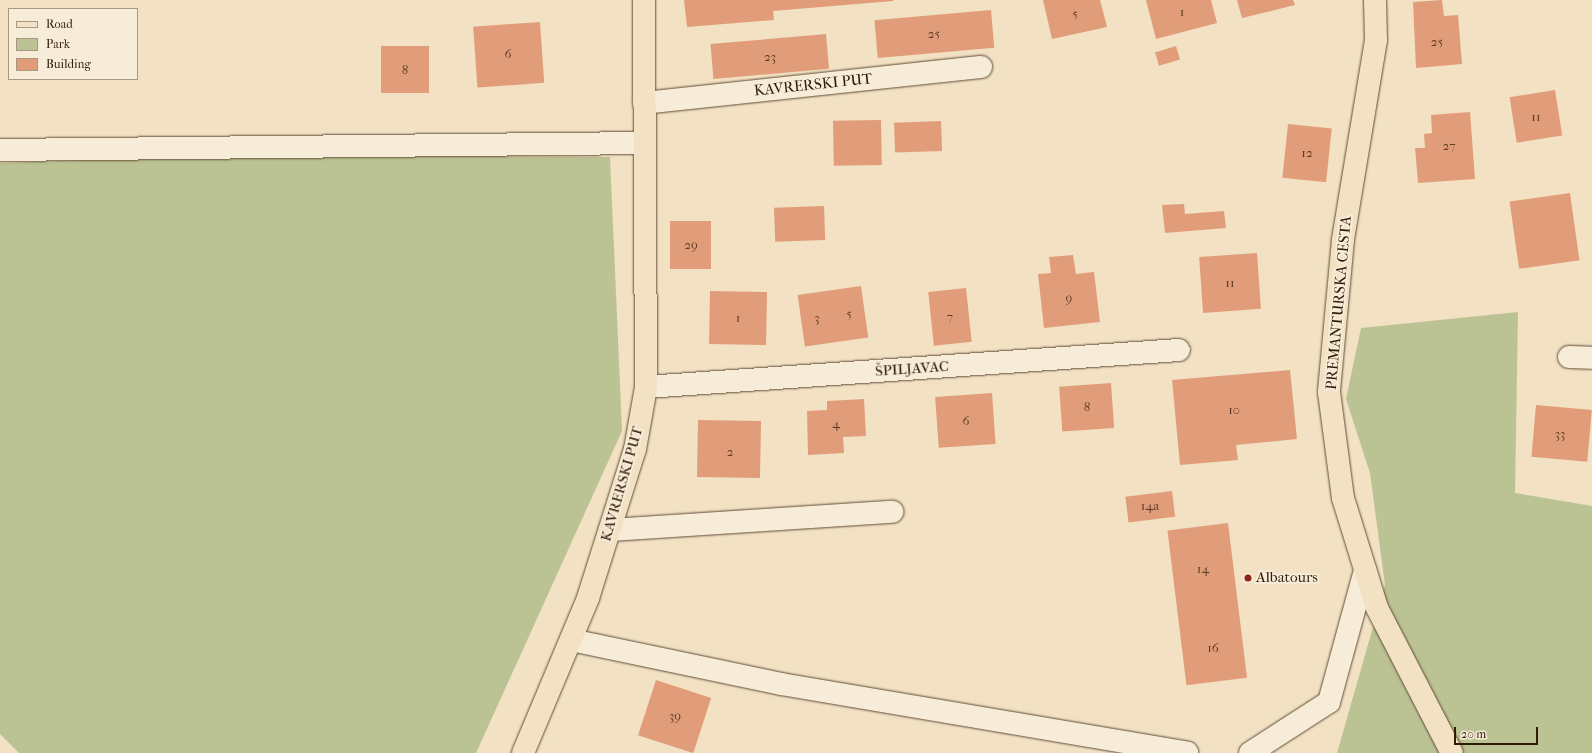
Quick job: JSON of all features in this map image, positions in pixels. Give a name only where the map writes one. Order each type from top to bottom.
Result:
[{"type":"main road","name":"KAVRERSKI PUT","points":[[523,753],[571,640],[610,530],[635,449],[646,387],[644,0]]},
{"type":"main road","name":"PREMANTURSKA CESTA","points":[[1375,0],[1376,40],[1343,240],[1329,392],[1342,498],[1377,608],[1452,753]]},
{"type":"street","name":"KAVRERSKI PUT","points":[[644,103],[981,67]]},
{"type":"street","points":[[0,150],[644,143]]},
{"type":"street","name":"ŠPILJAVAC","points":[[646,387],[1179,350]]},
{"type":"street","points":[[1569,357],[1592,358]]},
{"type":"street","points":[[610,530],[892,512]]},
{"type":"street","points":[[1250,753],[1329,702],[1365,570]]},
{"type":"street","points":[[571,640],[781,684],[1188,753]]},
{"type":"green space","points":[[252,154],[610,157],[622,431],[476,753],[19,753],[0,734],[0,163]]},
{"type":"green space","points":[[1518,312],[1515,493],[1592,506],[1592,753],[1337,753],[1385,585],[1370,473],[1346,399],[1361,328]]},
{"type":"building","points":[[684,0],[893,1],[773,11],[774,20],[687,27]]},
{"type":"building","points":[[1043,0],[1100,0],[1107,27],[1052,39]]},
{"type":"building","points":[[1146,0],[1211,0],[1217,23],[1156,39]]},
{"type":"building","points":[[1237,0],[1293,0],[1295,5],[1242,18]]},
{"type":"building","points":[[1442,0],[1444,16],[1458,15],[1462,64],[1416,68],[1413,2]]},
{"type":"building","points":[[991,10],[994,48],[878,58],[874,20]]},
{"type":"building","points":[[540,22],[544,83],[477,88],[473,27]]},
{"type":"building","points":[[826,34],[829,69],[713,79],[710,44]]},
{"type":"building","points":[[381,46],[429,46],[429,93],[381,93]]},
{"type":"building","points":[[1176,46],[1180,59],[1159,66],[1155,52]]},
{"type":"building","points":[[1555,90],[1562,135],[1517,143],[1510,97]]},
{"type":"building","points":[[1470,112],[1475,179],[1418,183],[1415,148],[1425,148],[1424,134],[1432,133],[1431,115]]},
{"type":"building","points":[[881,120],[882,165],[834,166],[833,121]]},
{"type":"building","points":[[941,121],[942,151],[895,153],[894,123]]},
{"type":"building","points":[[1288,124],[1332,129],[1326,182],[1282,178]]},
{"type":"building","points":[[1570,193],[1579,260],[1519,269],[1510,201]]},
{"type":"building","points":[[1184,204],[1185,214],[1224,211],[1226,228],[1165,233],[1162,205]]},
{"type":"building","points":[[824,206],[825,240],[775,242],[774,208]]},
{"type":"building","points":[[670,221],[711,221],[711,269],[670,269]]},
{"type":"building","points":[[1257,253],[1261,309],[1203,313],[1199,257]]},
{"type":"building","points":[[1073,255],[1076,274],[1094,272],[1100,322],[1044,328],[1038,274],[1051,273],[1049,257]]},
{"type":"building","points":[[861,286],[868,337],[805,346],[798,295]]},
{"type":"building","points":[[966,288],[972,342],[934,346],[928,292]]},
{"type":"building","points":[[710,291],[767,292],[766,345],[709,344]]},
{"type":"building","points":[[1290,370],[1297,439],[1236,445],[1238,460],[1180,465],[1172,380]]},
{"type":"building","points":[[1111,383],[1114,428],[1062,432],[1059,387]]},
{"type":"building","points":[[992,393],[996,444],[939,448],[935,397]]},
{"type":"building","points":[[864,399],[866,436],[843,437],[844,453],[808,455],[807,411],[827,410],[827,401]]},
{"type":"building","points":[[1536,405],[1592,410],[1587,462],[1531,457]]},
{"type":"building","points":[[698,420],[761,421],[760,478],[697,477]]},
{"type":"building","points":[[1172,491],[1175,517],[1129,523],[1125,497]]},
{"type":"building","points":[[1228,523],[1247,678],[1186,685],[1167,530]]},
{"type":"building","points":[[656,680],[711,698],[693,753],[638,735]]},
{"type":"place","name":"Albatours","points":[[1248,578]]}]
